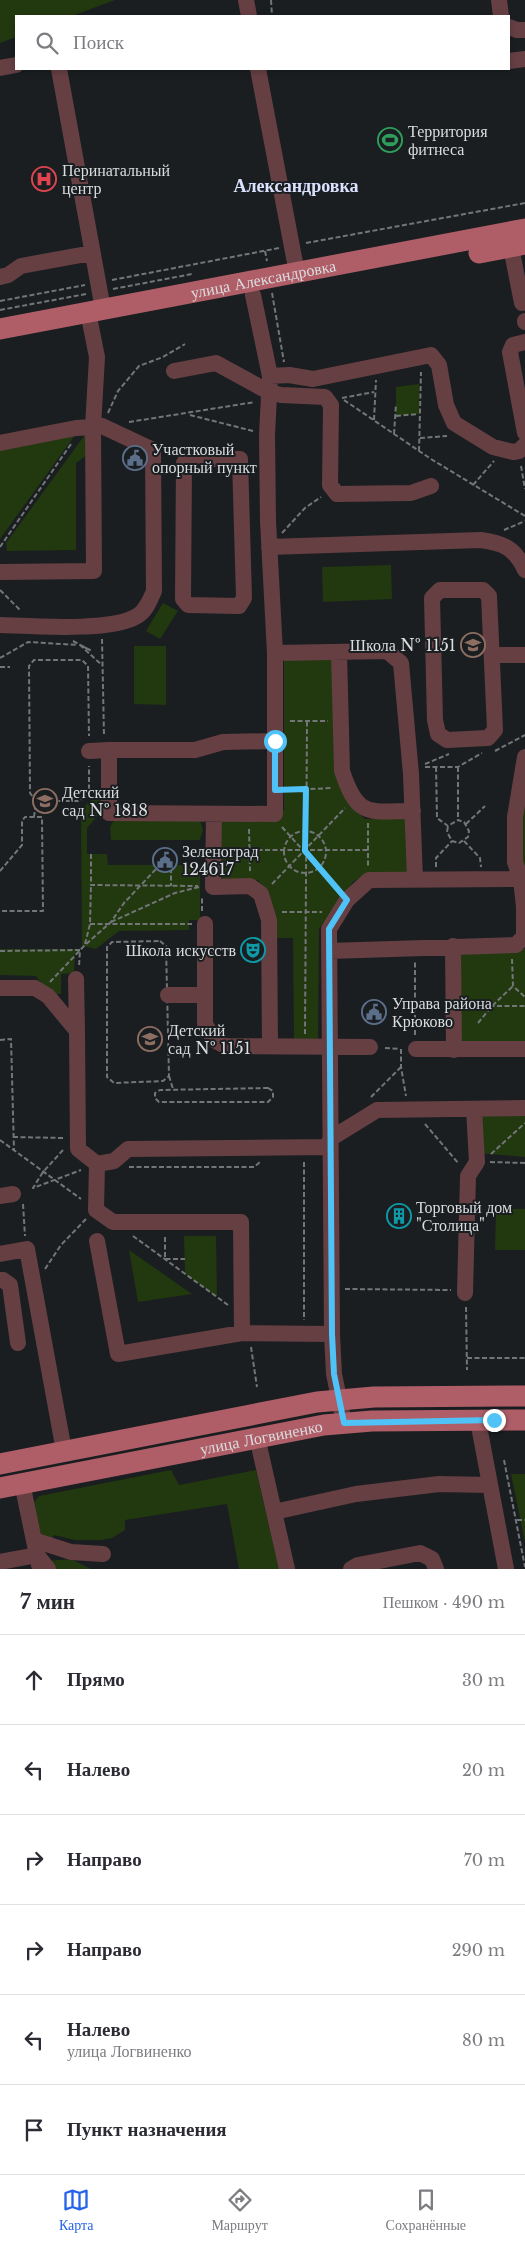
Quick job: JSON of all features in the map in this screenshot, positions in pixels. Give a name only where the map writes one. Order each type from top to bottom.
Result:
[{"type":"main road","name":"улица Александровка","points":[[0,343],[94,316],[297,273],[517,238]]},
{"type":"main road","name":"улица Александровка","points":[[0,329],[253,295],[517,238]]},
{"type":"main road","name":"улица Логвиненко","points":[[0,1464],[64,1450],[338,1400],[374,1397],[525,1396]]},
{"type":"main road","name":"улица Логвиненко","points":[[0,1488],[257,1436],[344,1423],[525,1420]]},
{"type":"lane","points":[[246,0],[249,15]]},
{"type":"lane","points":[[499,0],[501,15]]},
{"type":"lane","points":[[510,27],[525,30]]},
{"type":"lane","points":[[510,61],[525,59]]},
{"type":"lane","points":[[0,68],[15,65]]},
{"type":"lane","points":[[0,572],[94,571],[93,426],[97,357],[94,316],[98,282],[60,70]]},
{"type":"lane","points":[[258,70],[297,273]]},
{"type":"lane","points":[[517,238],[522,303]]},
{"type":"lane","points":[[0,277],[8,275],[21,266],[92,252]]},
{"type":"lane","points":[[109,750],[109,813],[275,814],[275,653],[268,521],[267,435],[269,389],[253,295]]},
{"type":"lane","points":[[525,342],[513,345],[510,352],[525,433]]},
{"type":"lane","points":[[269,389],[289,375],[313,379],[431,355],[439,365],[446,405],[454,423],[469,434],[516,448]]},
{"type":"lane","points":[[174,371],[216,363],[281,395],[316,395],[325,397],[331,405],[330,485],[338,494],[411,493],[430,486]]},
{"type":"lane","points":[[0,443],[93,426],[153,450],[154,582],[154,591],[145,608],[139,615],[127,622],[0,625]]},
{"type":"lane","points":[[188,459],[240,459],[242,522],[244,598],[239,606],[188,605],[183,599],[184,463],[188,459]]},
{"type":"lane","points":[[242,522],[268,521]]},
{"type":"lane","points":[[269,547],[481,540],[502,543],[520,558],[525,570]]},
{"type":"lane","points":[[440,590],[483,590],[489,596],[494,655],[495,730],[488,738],[447,740],[438,734],[435,720],[432,598],[440,590]]},
{"type":"lane","points":[[275,653],[387,652],[401,664],[413,811],[415,879]]},
{"type":"lane","points":[[339,653],[342,771],[351,794],[368,811],[413,811]]},
{"type":"lane","points":[[494,655],[525,655]]},
{"type":"lane","points":[[89,751],[195,750],[223,742],[275,741]]},
{"type":"lane","points":[[329,950],[516,945],[524,936],[525,914],[521,878],[515,862],[516,817],[525,757]]},
{"type":"lane","points":[[214,814],[207,887],[256,890],[269,920],[270,1046]]},
{"type":"lane","points":[[344,1423],[334,1374],[332,1334],[329,929],[342,906],[369,880],[521,878]]},
{"type":"lane","points":[[203,924],[205,1024],[214,1040],[225,1046],[370,1047]]},
{"type":"lane","points":[[453,946],[454,1050]]},
{"type":"lane","points":[[76,979],[78,1149],[97,1164],[114,1161],[128,1149],[304,1148],[330,1143],[377,1110],[525,1108]]},
{"type":"lane","points":[[0,988],[35,988],[48,996],[77,1031]]},
{"type":"lane","points":[[168,995],[205,995]]},
{"type":"lane","points":[[408,1049],[525,1049]]},
{"type":"lane","points":[[465,1293],[475,1167],[474,1109]]},
{"type":"lane","points":[[97,1164],[96,1210],[113,1222],[241,1222],[242,1333]]},
{"type":"lane","points":[[97,1242],[118,1354],[242,1333],[304,1332],[332,1334]]},
{"type":"lane","points":[[0,1254],[27,1250],[64,1450]]},
{"type":"lane","points":[[0,1280],[10,1285],[18,1344]]},
{"type":"lane","points":[[478,1420],[506,1569]]},
{"type":"lane","points":[[257,1436],[287,1569]]},
{"type":"lane","points":[[22,1483],[37,1555],[48,1569]]},
{"type":"lane","points":[[274,1512],[375,1492],[439,1484],[489,1485]]},
{"type":"lane","points":[[0,1562],[37,1555],[71,1552],[103,1554]]},
{"type":"lane","points":[[351,1569],[358,1565],[420,1553],[432,1559],[436,1569]]},
{"type":"path","points":[[271,0],[272,15]]},
{"type":"path","points":[[0,301],[525,204]]},
{"type":"path","points":[[274,306],[285,365]]},
{"type":"path","points":[[0,548],[93,426],[108,414],[118,391],[139,366],[163,357],[185,344]]},
{"type":"path","points":[[420,451],[419,414],[422,357]]},
{"type":"path","points":[[374,420],[374,392],[377,366]]},
{"type":"path","points":[[93,426],[187,414],[269,389]]},
{"type":"path","points":[[374,392],[342,398],[420,451],[525,516]]},
{"type":"path","points":[[394,434],[396,404]]},
{"type":"path","points":[[187,414],[267,435]]},
{"type":"path","points":[[396,416],[419,414]]},
{"type":"path","points":[[420,438],[469,434]]},
{"type":"path","points":[[473,485],[516,448],[525,489]]},
{"type":"path","points":[[269,547],[305,508],[334,489]]},
{"type":"path","points":[[0,590],[23,612]]},
{"type":"path","points":[[102,624],[104,741],[109,750]]},
{"type":"path","points":[[0,658],[28,642],[80,645],[90,650],[68,638]]},
{"type":"path","points":[[80,645],[103,666]]},
{"type":"path","points":[[34,817],[36,801],[30,792],[28,666],[34,660],[82,660],[88,666],[89,795],[78,801],[36,801]]},
{"type":"path","points":[[0,667],[10,667]]},
{"type":"path","points":[[275,720],[340,720]]},
{"type":"path","points":[[306,1046],[305,830],[307,721]]},
{"type":"path","points":[[418,767],[458,766],[484,751]]},
{"type":"path","points":[[458,766],[458,820]]},
{"type":"path","points":[[436,767],[437,818],[448,826]]},
{"type":"path","points":[[275,790],[306,789],[351,794]]},
{"type":"path","points":[[250,814],[250,850],[256,890],[290,867],[351,794]]},
{"type":"path","points":[[466,824],[485,806]]},
{"type":"path","points":[[368,811],[369,880]]},
{"type":"path","points":[[0,870],[22,845],[22,821],[25,817],[42,817],[43,911],[0,911]]},
{"type":"path","points":[[458,820],[466,824],[469,831],[464,841],[459,843],[452,841],[447,832],[448,826],[458,820]]},
{"type":"path","points":[[305,830],[318,834],[326,844],[327,851],[320,868],[305,873],[290,867],[285,858],[284,850],[290,836],[305,830]]},
{"type":"path","points":[[267,912],[305,912],[342,906],[320,868],[290,836]]},
{"type":"path","points":[[436,879],[436,858],[452,841]]},
{"type":"path","points":[[464,841],[480,858],[481,879]]},
{"type":"path","points":[[250,850],[368,850]]},
{"type":"path","points":[[85,945],[90,924],[91,854]]},
{"type":"path","points":[[40,991],[85,945],[111,922],[124,903],[144,884],[156,869],[165,864],[171,869],[171,886]]},
{"type":"path","points":[[91,885],[144,884],[207,887]]},
{"type":"path","points":[[111,922],[174,893],[207,887]]},
{"type":"path","points":[[90,924],[111,922],[203,924],[207,887]]},
{"type":"path","points":[[169,1076],[163,1081],[114,1083],[107,1077],[107,947],[112,942],[160,941],[166,946],[169,1076],[173,1089]]},
{"type":"path","points":[[512,945],[513,986],[525,997]]},
{"type":"path","points":[[366,1102],[400,1067],[408,1049],[415,1004],[415,948]]},
{"type":"path","points":[[0,951],[80,950]]},
{"type":"path","points":[[478,1023],[492,1006],[513,986]]},
{"type":"path","points":[[415,1004],[525,1006]]},
{"type":"path","points":[[0,1040],[11,1039],[14,1150]]},
{"type":"path","points":[[370,1047],[408,1049]]},
{"type":"path","points":[[400,1067],[409,1110],[475,1167],[525,1163]]},
{"type":"path","points":[[268,1088],[273,1091],[274,1097],[268,1102],[159,1102],[155,1098],[156,1093],[160,1090],[173,1089],[268,1088]]},
{"type":"path","points":[[475,1167],[525,1123]]},
{"type":"path","points":[[13,1137],[70,1138],[78,1131]]},
{"type":"path","points":[[0,1140],[96,1210],[61,1245],[34,1286]]},
{"type":"path","points":[[0,1144],[4,1143]]},
{"type":"path","points":[[304,1148],[304,1332]]},
{"type":"path","points":[[33,1188],[43,1172],[63,1150]]},
{"type":"path","points":[[125,1167],[254,1167],[263,1159]]},
{"type":"path","points":[[27,1250],[12,1194],[97,1164]]},
{"type":"path","points":[[113,1222],[242,1316]]},
{"type":"path","points":[[165,1222],[165,1259]]},
{"type":"path","points":[[165,1259],[184,1260]]},
{"type":"path","points":[[332,1289],[442,1288],[465,1293],[466,1370]]},
{"type":"path","points":[[242,1333],[250,1338],[256,1387]]},
{"type":"path","points":[[467,1358],[525,1358]]},
{"type":"path","points":[[504,1460],[525,1566]]},
{"type":"path","points":[[516,1520],[525,1520]]},
{"type":"green space","points":[[0,0],[115,0],[75,15],[15,15],[15,37],[0,43]]},
{"type":"green space","points":[[419,384],[419,414],[396,416],[396,387]]},
{"type":"green space","points":[[78,431],[0,539],[0,446]]},
{"type":"green space","points":[[87,432],[87,455],[76,463],[76,550],[7,551],[6,543]]},
{"type":"green space","points":[[391,565],[392,599],[323,602],[322,567]]},
{"type":"green space","points":[[163,603],[178,611],[160,639],[146,631]]},
{"type":"green space","points":[[134,646],[166,646],[166,705],[134,704]]},
{"type":"green space","points":[[284,659],[332,659],[336,779],[351,805],[365,819],[409,818],[411,873],[365,874],[353,882],[319,929],[318,1040],[294,1041],[293,938],[274,938],[274,910],[258,880],[222,880],[221,820],[276,820],[284,810]]},
{"type":"green space","points":[[525,778],[525,875],[520,836]]},
{"type":"green space","points":[[99,792],[105,807],[87,828],[87,854],[107,854],[108,865],[154,865],[154,870],[172,870],[172,865],[200,865],[200,920],[189,920],[189,930],[119,931],[96,949],[82,946],[81,810]]},
{"type":"green space","points":[[114,820],[200,820],[203,830],[200,840],[111,840],[110,827]]},
{"type":"green space","points":[[0,949],[81,949],[75,955],[74,973],[61,974],[61,994],[50,994],[36,976],[0,975]]},
{"type":"green space","points":[[525,949],[525,1045],[457,1047],[456,951]]},
{"type":"green space","points":[[525,1115],[525,1157],[478,1153],[478,1116]]},
{"type":"green space","points":[[496,1209],[525,1209],[525,1250],[495,1250]]},
{"type":"green space","points":[[184,1236],[216,1236],[217,1297],[185,1274]]},
{"type":"green space","points":[[129,1250],[192,1294],[138,1302]]},
{"type":"green space","points":[[171,1470],[179,1485],[256,1470],[279,1569],[239,1569],[227,1504],[125,1520],[125,1530],[112,1538],[101,1540],[75,1540],[54,1535],[51,1541],[39,1538],[32,1505],[39,1496]]},
{"type":"green space","points":[[511,1474],[525,1474],[525,1542]]},
{"type":"green space","points":[[71,1559],[91,1569],[52,1569],[46,1561]]},
{"type":"place","name":"Территория фитнеса","points":[[390,140]]},
{"type":"place","name":"Перинатальный центр","points":[[44,179]]},
{"type":"place","name":"Участковый опорный пункт","points":[[135,458]]},
{"type":"place","name":"Школа № 1151","points":[[473,645]]},
{"type":"place","name":"Детский сад № 1818","points":[[45,801]]},
{"type":"place","name":"Зеленоград 124617","points":[[165,860]]},
{"type":"place","name":"Школа искусств","points":[[253,950]]},
{"type":"place","name":"Управа района Крюково","points":[[374,1012]]},
{"type":"place","name":"Детский сад № 1151","points":[[150,1039]]},
{"type":"place","name":"Торговый дом \"Столица\"","points":[[399,1216]]},
{"type":"district","name":"Александровка","points":[[296,186]]},
{"type":"route","points":[[275,741],[275,790],[306,789],[305,851],[347,900],[337,912],[329,929],[332,1334],[334,1374],[344,1423],[494,1420]]}]
